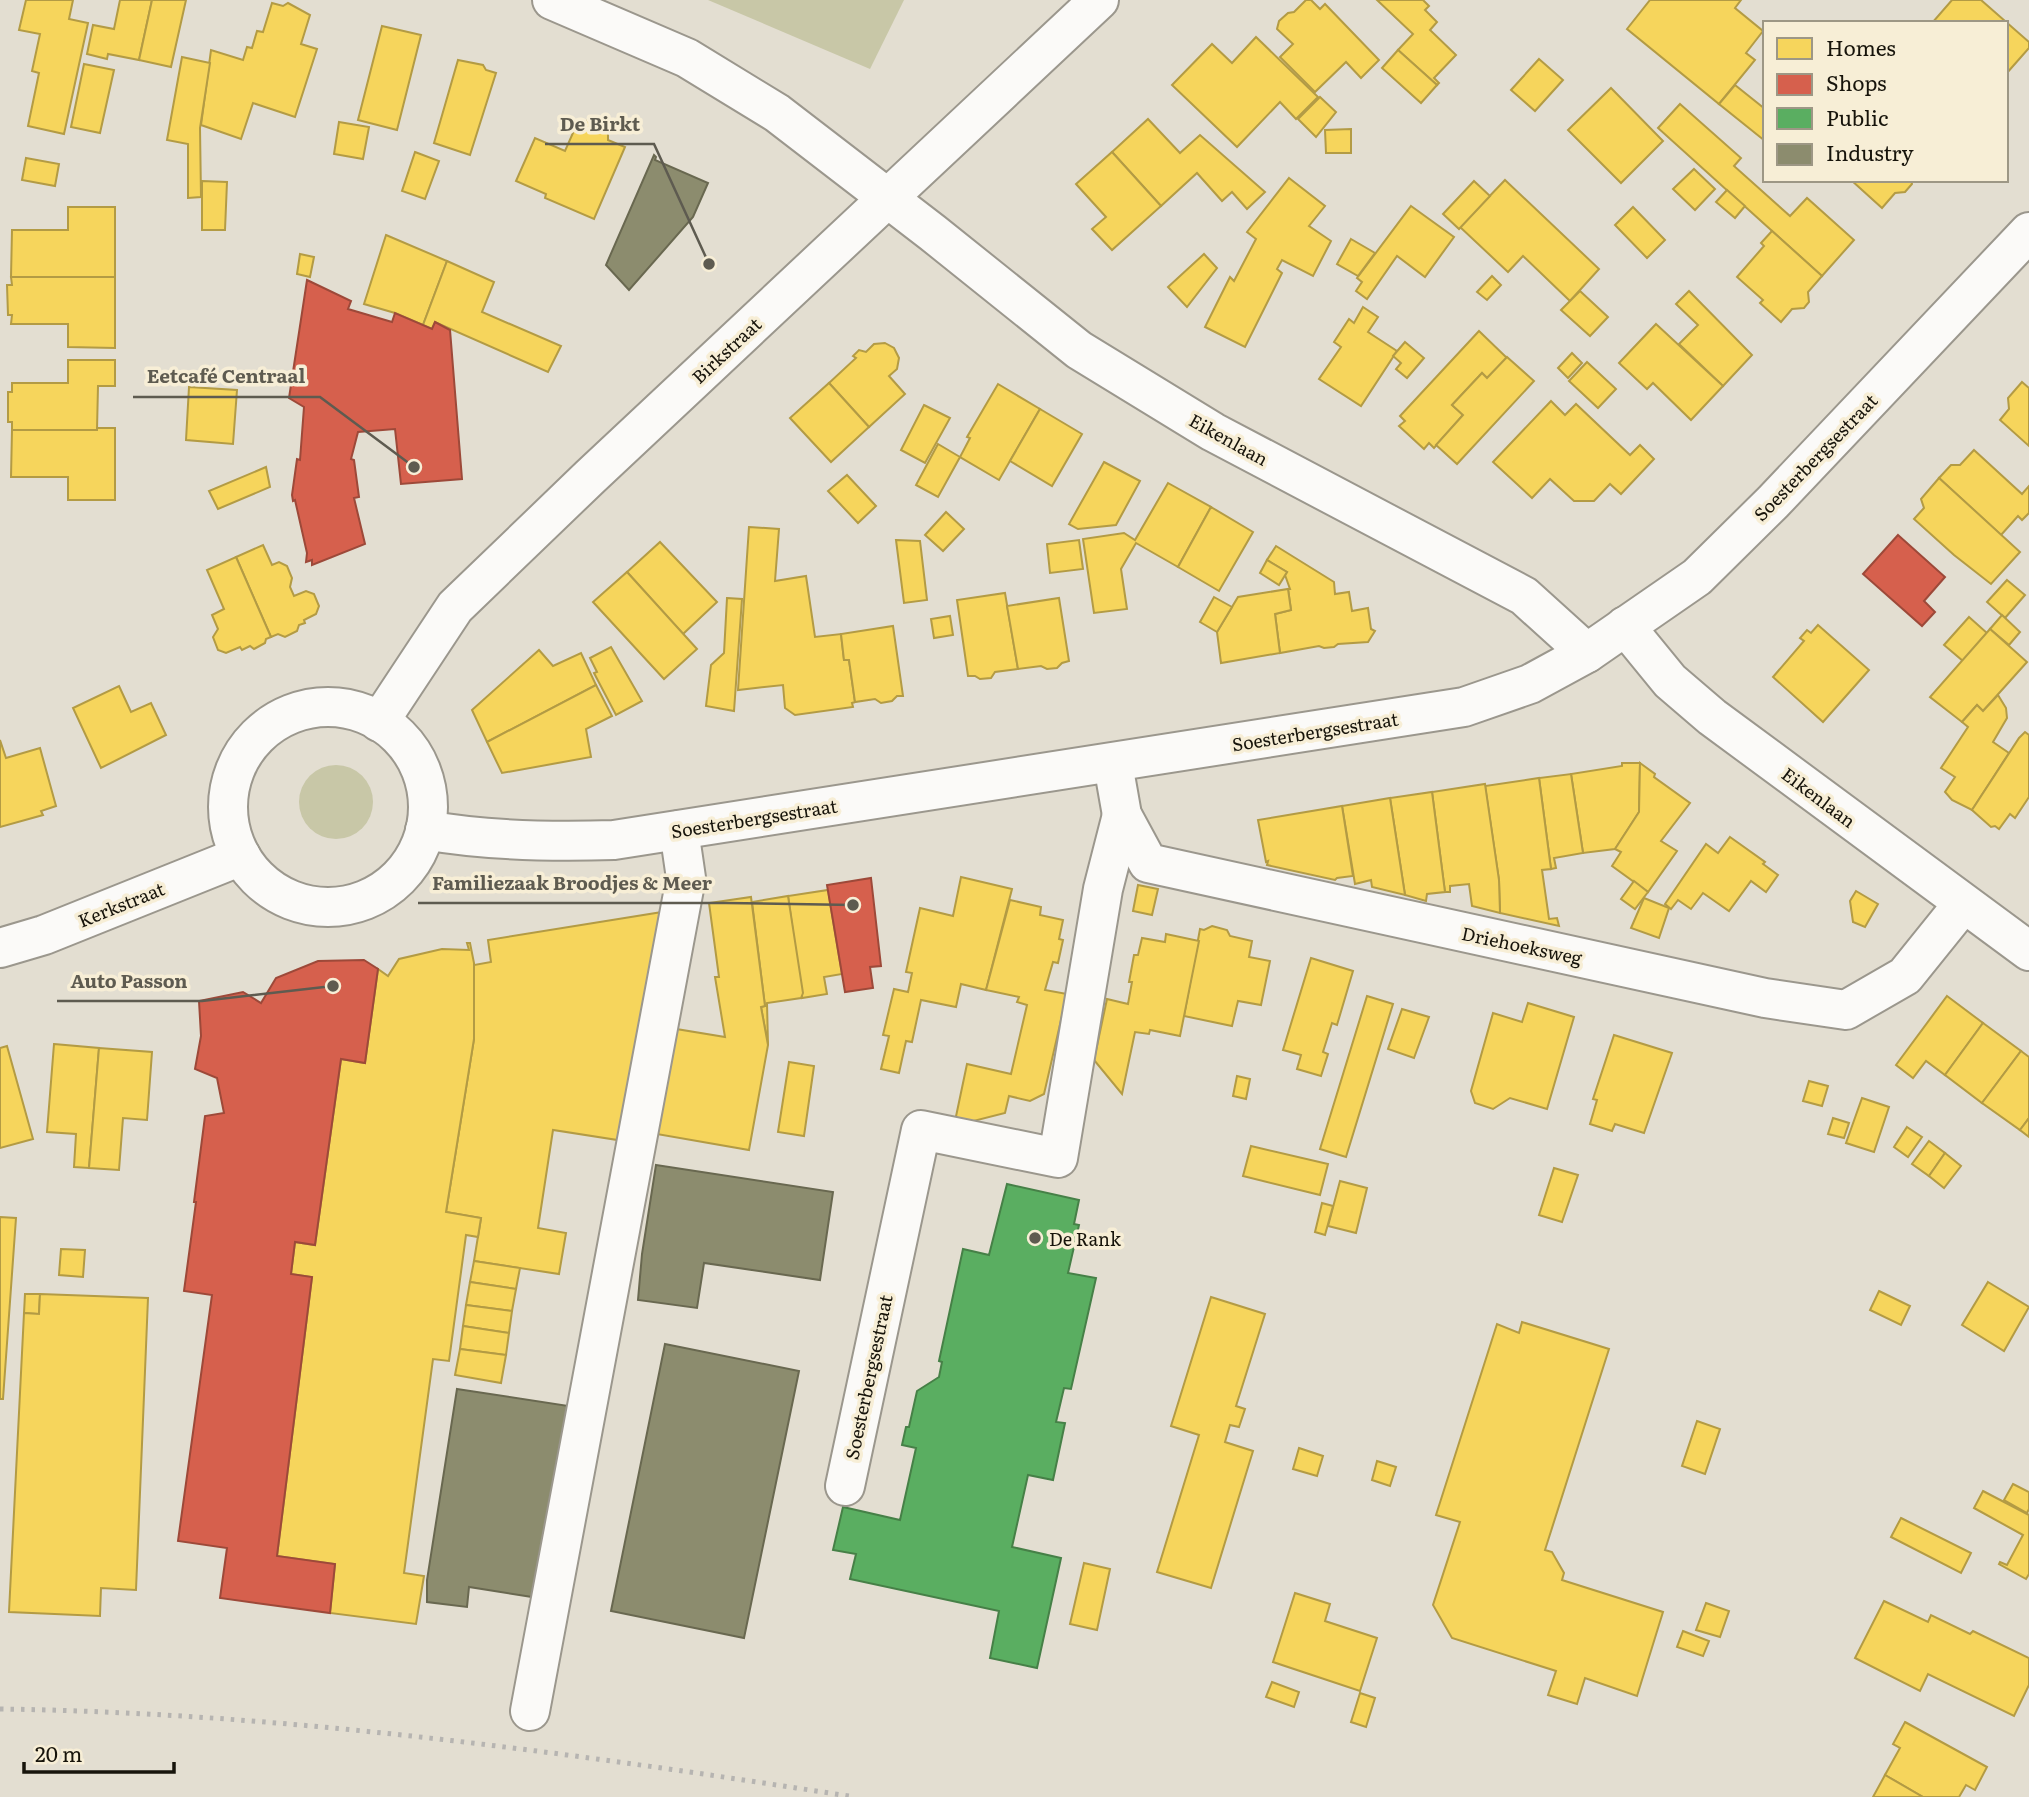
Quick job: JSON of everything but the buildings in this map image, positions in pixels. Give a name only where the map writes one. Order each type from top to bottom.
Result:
[{"type":"street","name":"Eikenlaan","points":[[552,0],[687,58],[777,113],[889,198],[1079,351],[1213,432],[1524,596],[1587,653]]},
{"type":"street","name":"Birkstraat","points":[[379,722],[455,607],[1099,0]]},
{"type":"street","name":"Soesterbergsestraat","points":[[425,830],[456,836],[558,842],[614,840],[1464,707],[1530,684],[1587,653],[1697,577],[1773,502],[2029,232]]},
{"type":"street","name":"Eikenlaan","points":[[1625,626],[1670,681],[1712,717],[2029,951]]},
{"type":"street","points":[[333,706],[363,712],[390,727],[411,750],[424,777],[429,807],[425,830],[409,867],[385,890],[355,904],[322,907],[290,900],[262,882],[241,856],[230,828],[228,797],[236,767],[251,741],[274,722],[303,709],[333,706]]},
{"type":"street","name":"Driehoeksweg","points":[[1113,764],[1122,815],[1148,863],[1752,995],[1846,1010],[1905,976],[1964,905]]},
{"type":"street","name":"Soesterbergsestraat","points":[[845,1486],[921,1130],[1058,1158],[1103,888],[1122,815]]},
{"type":"street","points":[[530,1712],[686,878],[679,830]]},
{"type":"street","name":"Kerkstraat","points":[[0,948],[44,935],[241,856]]},
{"type":"green space","points":[[708,0],[904,0],[870,69]]},
{"type":"green space","points":[[336,765],[350,768],[362,776],[370,788],[373,802],[370,816],[362,828],[350,836],[336,839],[322,836],[310,828],[302,816],[299,802],[302,788],[310,776],[322,768]]},
{"type":"railway","points":[[0,1709],[215,1718],[429,1738],[642,1765],[855,1797]]},
{"type":"place","name":"De Birkt","points":[[709,264]]},
{"type":"place","name":"Eetcafé Centraal","points":[[414,467]]},
{"type":"place","name":"Familiezaak Broodjes & Meer","points":[[853,905]]},
{"type":"place","name":"Auto Passon","points":[[333,986]]},
{"type":"place","name":"De Rank","points":[[1035,1238]]}]
